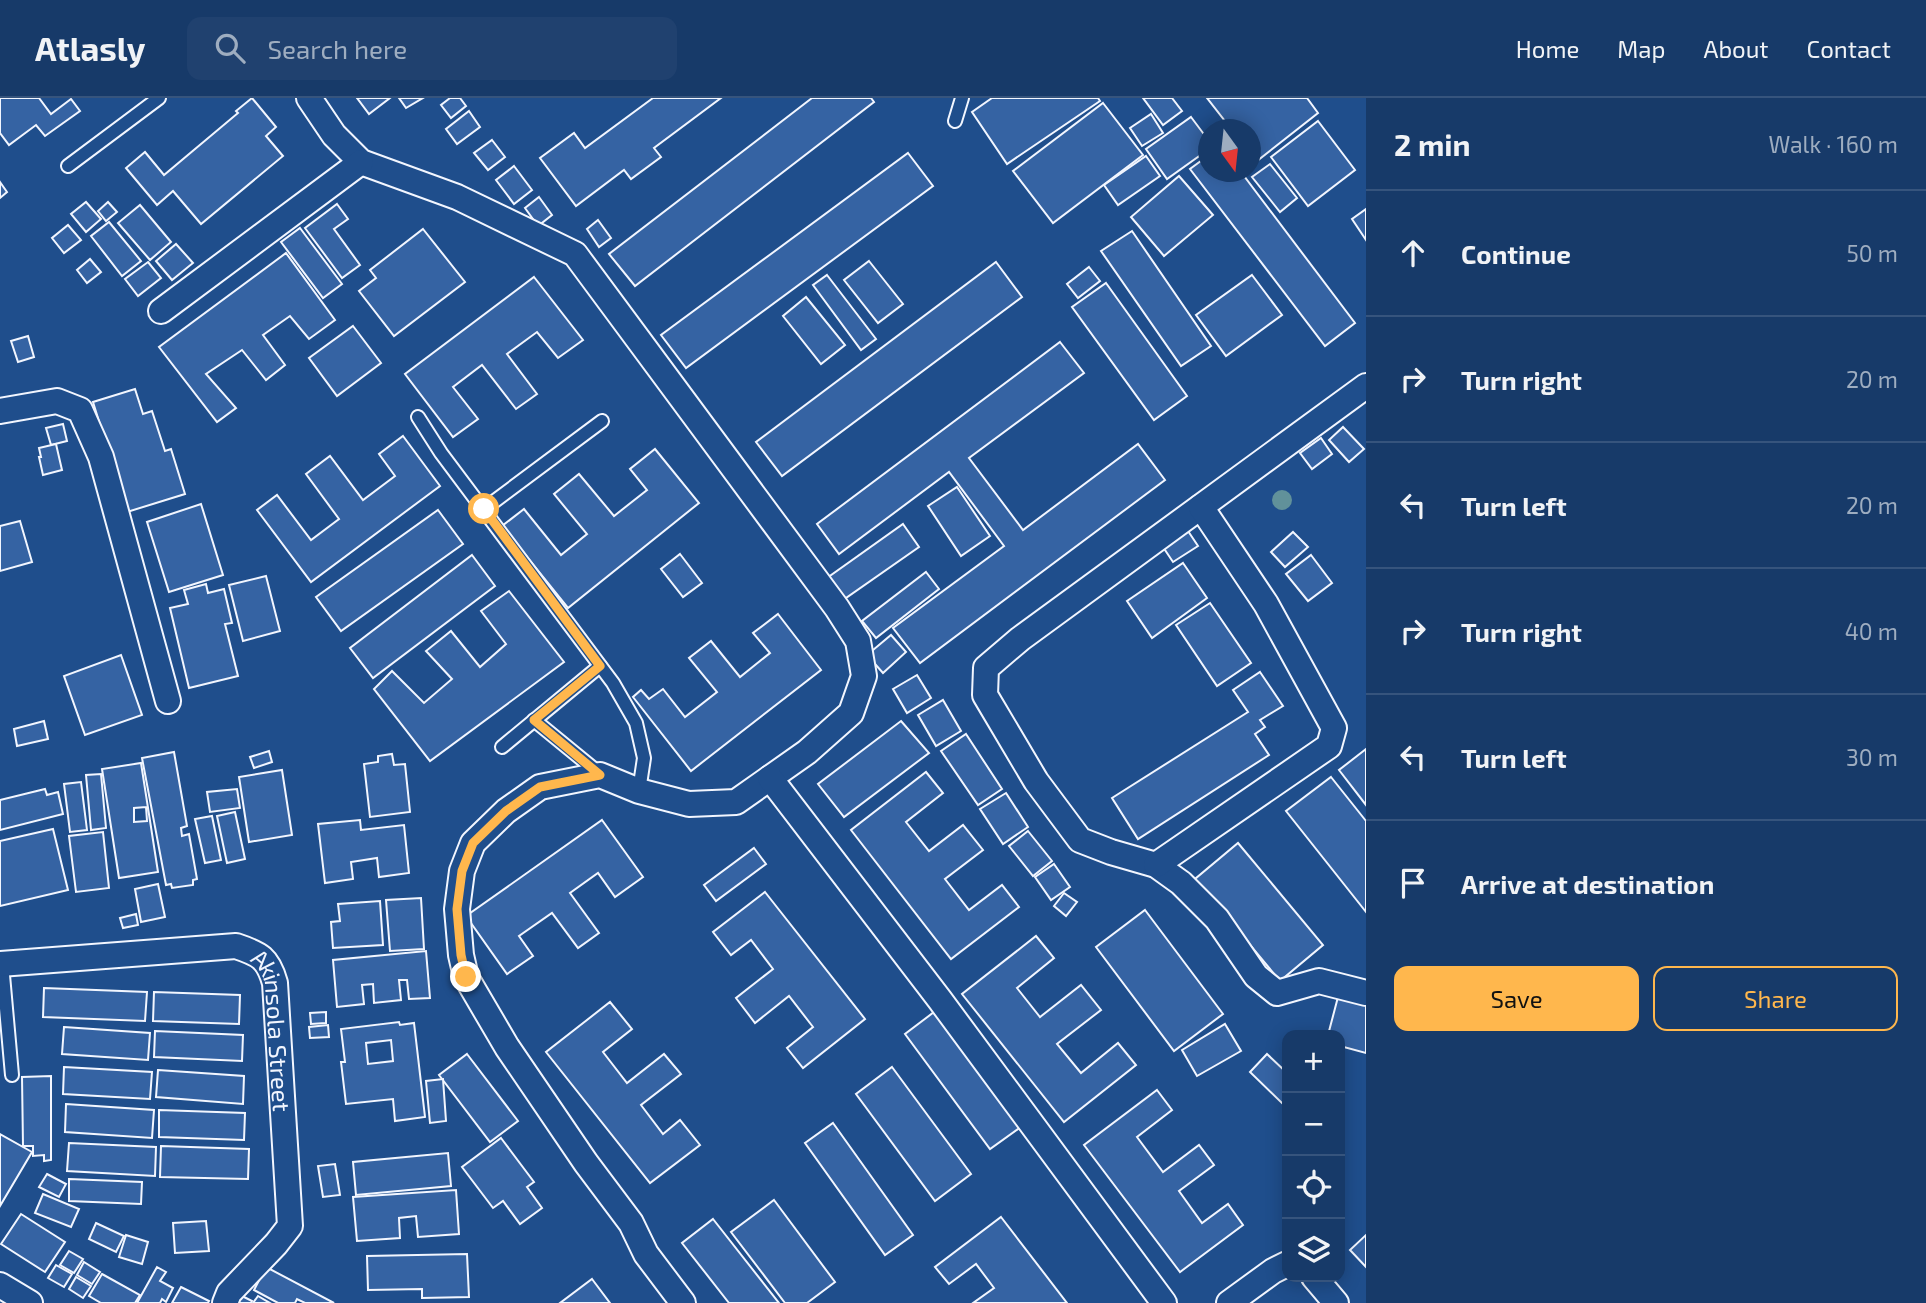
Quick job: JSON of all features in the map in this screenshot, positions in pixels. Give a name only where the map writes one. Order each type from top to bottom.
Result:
[{"type":"street","points":[[309,98],[334,135],[361,162],[457,197],[575,254],[837,608],[858,641],[864,676],[851,713],[807,752],[736,802],[689,804],[639,792],[600,775],[540,787],[506,811],[473,843],[462,871],[457,909],[466,977],[507,1047],[586,1163],[631,1223],[646,1254],[683,1303]]},
{"type":"street","points":[[161,311],[361,162]]},
{"type":"street","points":[[1366,387],[1020,639],[986,668],[985,695],[1036,781],[1080,840],[1156,865],[1181,883],[1217,919],[1256,976],[1277,993],[1319,981],[1366,993]]},
{"type":"street","points":[[0,411],[57,401],[80,410],[101,457],[168,701]]},
{"type":"street","points":[[1156,865],[1329,746],[1334,729],[1266,604],[1201,507]]},
{"type":"street","points":[[770,778],[940,1000],[1164,1303]]},
{"type":"street","name":"Akinsola Street","points":[[1,964],[236,946],[257,953],[271,969],[275,983],[290,1227],[229,1293],[225,1303]]},
{"type":"street","points":[[1228,1303],[1282,1266]]},
{"type":"street","points":[[1318,1282],[1336,1303]]},
{"type":"street","points":[[0,1285],[30,1303]]},
{"type":"lane","points":[[68,166],[159,98]]},
{"type":"lane","points":[[954,121],[962,98]]},
{"type":"lane","points":[[418,417],[441,453],[613,683],[636,723],[644,758],[639,792]]},
{"type":"lane","points":[[484,509],[602,421]]},
{"type":"lane","points":[[502,747],[600,666]]},
{"type":"lane","points":[[534,720],[600,775]]},
{"type":"lane","points":[[1,964],[12,1075]]},
{"type":"building","points":[[0,98],[39,98],[51,114],[71,99],[80,111],[45,136],[36,125],[9,145],[0,133]]},
{"type":"building","points":[[252,98],[276,127],[266,136],[283,156],[201,224],[173,191],[157,205],[126,168],[145,152],[164,175]]},
{"type":"building","points":[[357,98],[390,98],[369,114]]},
{"type":"building","points":[[399,98],[423,98],[406,108]]},
{"type":"building","points":[[450,98],[460,98],[466,106],[451,118],[441,105]]},
{"type":"building","points":[[653,98],[721,98],[654,148],[661,157],[631,179],[624,170],[576,206],[540,158],[574,133],[585,148]]},
{"type":"building","points":[[812,98],[871,98],[874,102],[635,286],[609,254]]},
{"type":"building","points":[[992,98],[1098,98],[1100,101],[1007,164],[972,112]]},
{"type":"building","points":[[1143,98],[1172,98],[1182,111],[1163,125]]},
{"type":"building","points":[[1207,98],[1307,98],[1318,113],[1261,158],[1261,119],[1223,119]]},
{"type":"building","points":[[1103,103],[1143,155],[1053,223],[1013,171]]},
{"type":"building","points":[[469,111],[480,127],[457,144],[446,129]]},
{"type":"building","points":[[1151,114],[1163,133],[1142,146],[1130,128]]},
{"type":"building","points":[[1191,117],[1198,126],[1198,157],[1167,179],[1146,149]]},
{"type":"building","points":[[1318,121],[1355,170],[1308,206],[1271,157]]},
{"type":"building","points":[[492,140],[505,157],[488,170],[474,153]]},
{"type":"building","points":[[908,153],[933,186],[686,368],[661,335]]},
{"type":"building","points":[[1146,156],[1160,176],[1118,205],[1104,185]]},
{"type":"building","points":[[1198,163],[1198,179],[1190,169]]},
{"type":"building","points":[[1270,164],[1297,198],[1280,212],[1256,182],[1261,182],[1261,170]]},
{"type":"building","points":[[514,166],[532,190],[514,204],[496,180]]},
{"type":"building","points":[[1179,176],[1213,215],[1164,256],[1131,217]]},
{"type":"building","points":[[0,182],[7,192],[0,198]]},
{"type":"building","points":[[1200,182],[1249,182],[1355,323],[1325,346]]},
{"type":"building","points":[[539,197],[552,215],[538,226],[525,208]]},
{"type":"building","points":[[86,202],[101,219],[86,232],[71,214]]},
{"type":"building","points":[[108,202],[117,212],[106,221],[98,211]]},
{"type":"building","points":[[337,204],[348,219],[334,229],[360,265],[342,278],[305,228]]},
{"type":"building","points":[[140,205],[171,242],[150,260],[118,223]]},
{"type":"building","points":[[1366,209],[1366,240],[1352,219]]},
{"type":"building","points":[[598,220],[611,238],[599,247],[587,229]]},
{"type":"building","points":[[109,222],[141,261],[122,276],[91,236]]},
{"type":"building","points":[[68,225],[81,240],[64,253],[52,238]]},
{"type":"building","points":[[300,228],[342,284],[323,298],[281,242]]},
{"type":"building","points":[[423,229],[465,282],[394,336],[359,291],[376,278],[370,270]]},
{"type":"building","points":[[1132,231],[1211,346],[1181,366],[1101,251]]},
{"type":"building","points":[[176,244],[193,263],[172,280],[156,261]]},
{"type":"building","points":[[286,253],[335,320],[309,339],[290,316],[263,335],[285,365],[266,380],[242,350],[206,374],[236,408],[217,422],[159,347]]},
{"type":"building","points":[[90,259],[101,272],[87,283],[77,270]]},
{"type":"building","points":[[869,261],[903,304],[878,323],[844,280]]},
{"type":"building","points":[[148,262],[161,278],[138,296],[125,279]]},
{"type":"building","points":[[996,262],[1022,297],[782,476],[756,442]]},
{"type":"building","points":[[1089,267],[1100,281],[1078,298],[1067,284]]},
{"type":"building","points":[[827,275],[876,339],[861,350],[813,285]]},
{"type":"building","points":[[1252,275],[1282,315],[1226,356],[1196,315]]},
{"type":"building","points":[[534,277],[583,340],[558,358],[537,332],[507,354],[537,394],[516,409],[482,365],[453,387],[478,419],[453,437],[405,374]]},
{"type":"building","points":[[1106,283],[1187,396],[1154,420],[1072,307]]},
{"type":"building","points":[[806,297],[845,345],[821,364],[783,316]]},
{"type":"building","points":[[353,326],[381,363],[337,396],[309,358]]},
{"type":"building","points":[[28,336],[34,357],[18,362],[11,341]]},
{"type":"building","points":[[1060,342],[1084,373],[969,458],[1023,530],[1138,444],[1165,480],[920,663],[893,628],[1004,546],[949,472],[839,554],[817,524]]},
{"type":"building","points":[[135,389],[143,414],[152,411],[165,451],[171,449],[185,494],[127,512],[93,402]]},
{"type":"building","points":[[63,424],[67,441],[51,445],[46,428]]},
{"type":"building","points":[[1343,427],[1364,449],[1349,462],[1329,440]]},
{"type":"building","points":[[403,436],[440,486],[311,582],[257,510],[277,495],[311,540],[339,519],[306,474],[330,456],[363,500],[395,476],[379,454]]},
{"type":"building","points":[[1321,438],[1332,454],[1312,469],[1300,453]]},
{"type":"building","points":[[56,444],[62,470],[43,475],[39,448]]},
{"type":"building","points":[[655,449],[699,503],[568,608],[502,526],[524,509],[561,555],[587,534],[554,494],[579,474],[614,516],[647,490],[630,469]]},
{"type":"building","points":[[957,487],[990,536],[961,556],[928,506]]},
{"type":"building","points":[[201,504],[223,575],[169,592],[147,522]]},
{"type":"building","points":[[438,510],[463,544],[341,631],[316,597]]},
{"type":"building","points":[[20,521],[32,562],[0,571],[0,526]]},
{"type":"building","points":[[903,524],[919,547],[843,600],[827,578]]},
{"type":"building","points":[[1188,531],[1198,546],[1173,562],[1163,547]]},
{"type":"building","points":[[1293,532],[1308,547],[1285,567],[1271,552]]},
{"type":"building","points":[[680,554],[702,583],[683,597],[661,569]]},
{"type":"building","points":[[472,555],[495,586],[373,678],[350,648]]},
{"type":"building","points":[[1311,555],[1332,583],[1308,601],[1286,574]]},
{"type":"building","points":[[1183,563],[1207,598],[1152,638],[1127,601]]},
{"type":"building","points":[[926,572],[939,589],[876,638],[862,621]]},
{"type":"building","points":[[266,576],[280,631],[243,641],[229,585]]},
{"type":"building","points":[[206,584],[208,593],[224,589],[232,623],[225,624],[238,676],[189,688],[170,608],[188,604],[184,590]]},
{"type":"building","points":[[509,591],[564,662],[430,761],[374,689],[392,671],[424,703],[452,679],[426,651],[451,631],[480,667],[506,644],[481,611]]},
{"type":"building","points":[[1210,603],[1251,663],[1217,686],[1176,625]]},
{"type":"building","points":[[778,614],[821,670],[691,771],[633,697],[641,690],[649,699],[663,689],[685,717],[717,692],[689,658],[711,641],[740,677],[770,653],[753,633]]},
{"type":"building","points":[[891,635],[906,652],[883,673],[867,655]]},
{"type":"building","points":[[121,655],[142,715],[85,735],[64,676]]},
{"type":"building","points":[[1260,672],[1283,706],[1260,720],[1265,727],[1255,734],[1269,755],[1138,839],[1112,798],[1248,712],[1233,690]]},
{"type":"building","points":[[917,675],[931,698],[907,713],[893,689]]},
{"type":"building","points":[[943,700],[961,731],[936,746],[918,715]]},
{"type":"building","points":[[44,721],[48,739],[17,746],[14,729]]},
{"type":"building","points":[[901,721],[929,753],[844,817],[818,784]]},
{"type":"building","points":[[966,734],[1002,789],[978,805],[941,751]]},
{"type":"building","points":[[1366,749],[1366,805],[1339,770]]},
{"type":"building","points":[[269,751],[272,762],[254,768],[250,757]]},
{"type":"building","points":[[174,752],[187,826],[181,828],[182,836],[189,834],[197,879],[193,880],[193,885],[172,888],[171,884],[166,885],[142,758]]},
{"type":"building","points":[[392,754],[394,765],[405,764],[410,812],[370,817],[364,764],[378,762],[378,756]]},
{"type":"building","points":[[141,763],[158,872],[119,878],[102,769]],"holes":[[[146,807],[147,821],[134,822],[134,808]]]},
{"type":"building","points":[[282,770],[292,835],[249,842],[239,777]]},
{"type":"building","points":[[926,772],[943,793],[906,822],[929,851],[963,825],[983,850],[945,879],[969,910],[1002,885],[1019,907],[951,959],[851,830]]},
{"type":"building","points":[[101,774],[106,828],[91,830],[86,775]]},
{"type":"building","points":[[1331,777],[1366,821],[1366,912],[1286,811]]},
{"type":"building","points":[[81,782],[87,830],[70,832],[64,784]]},
{"type":"building","points":[[45,789],[47,795],[58,792],[63,814],[0,830],[0,800]]},
{"type":"building","points":[[237,789],[240,808],[210,812],[207,792]]},
{"type":"building","points":[[1006,793],[1028,827],[1003,844],[980,809]]},
{"type":"building","points":[[235,812],[245,859],[227,863],[217,816]]},
{"type":"building","points":[[212,816],[221,860],[205,863],[195,819]]},
{"type":"building","points":[[360,820],[361,830],[404,825],[409,873],[379,877],[377,858],[351,862],[353,879],[325,883],[318,824]]},
{"type":"building","points":[[602,820],[643,877],[615,897],[598,873],[570,893],[599,933],[578,948],[552,913],[519,936],[533,956],[507,974],[466,916]]},
{"type":"building","points":[[53,829],[68,890],[0,906],[0,841]]},
{"type":"building","points":[[1028,831],[1052,861],[1033,876],[1009,846]]},
{"type":"building","points":[[103,832],[109,888],[76,892],[69,836]]},
{"type":"building","points":[[1238,843],[1323,945],[1280,981],[1195,879]]},
{"type":"building","points":[[754,848],[766,864],[716,901],[704,885]]},
{"type":"building","points":[[1054,864],[1070,887],[1051,900],[1035,877]]},
{"type":"building","points":[[158,884],[165,917],[141,922],[135,889]]},
{"type":"building","points":[[765,892],[865,1019],[803,1068],[787,1048],[813,1027],[789,996],[755,1023],[736,998],[773,969],[751,940],[731,955],[713,932]]},
{"type":"building","points":[[1064,893],[1077,902],[1066,916],[1054,906]]},
{"type":"building","points":[[421,898],[424,949],[390,951],[386,900]]},
{"type":"building","points":[[380,901],[383,945],[333,948],[331,922],[340,921],[338,904]]},
{"type":"building","points":[[1145,910],[1223,1014],[1174,1051],[1096,947]]},
{"type":"building","points":[[136,914],[138,925],[123,928],[120,918]]},
{"type":"building","points":[[1036,936],[1054,958],[1017,988],[1040,1017],[1081,985],[1101,1010],[1057,1044],[1081,1073],[1118,1043],[1136,1065],[1064,1122],[962,994]]},
{"type":"building","points":[[426,951],[430,998],[409,999],[407,980],[399,980],[401,1000],[374,1003],[373,984],[362,985],[364,1004],[337,1007],[333,960]]},
{"type":"building","points":[[44,988],[147,992],[145,1021],[43,1017]]},
{"type":"building","points":[[154,992],[240,995],[239,1024],[153,1021]]},
{"type":"building","points":[[1338,997],[1366,1004],[1366,1053],[1345,1047],[1345,1030],[1329,1030]]},
{"type":"building","points":[[610,1002],[632,1029],[603,1052],[627,1083],[664,1054],[681,1074],[641,1105],[663,1134],[680,1120],[700,1145],[650,1183],[546,1052]]},
{"type":"building","points":[[938,1009],[1025,1124],[990,1149],[905,1034]]},
{"type":"building","points":[[326,1012],[326,1023],[311,1024],[310,1013]]},
{"type":"building","points":[[399,1022],[400,1025],[414,1023],[425,1117],[395,1121],[393,1099],[346,1104],[341,1062],[345,1062],[341,1029]],"holes":[[[391,1040],[393,1061],[368,1064],[366,1043]]]},
{"type":"building","points":[[1225,1024],[1241,1051],[1197,1076],[1182,1050]]},
{"type":"building","points":[[328,1025],[329,1037],[310,1038],[309,1027]]},
{"type":"building","points":[[64,1027],[150,1033],[148,1060],[62,1054]]},
{"type":"building","points":[[155,1031],[243,1035],[242,1061],[154,1057]]},
{"type":"building","points":[[467,1054],[518,1121],[490,1142],[439,1075]]},
{"type":"building","points":[[1267,1054],[1282,1068],[1282,1103],[1250,1072]]},
{"type":"building","points":[[64,1067],[152,1072],[150,1099],[63,1094]]},
{"type":"building","points":[[892,1067],[971,1174],[935,1201],[856,1094]]},
{"type":"building","points":[[158,1070],[244,1076],[243,1104],[156,1097]]},
{"type":"building","points":[[51,1076],[51,1160],[44,1161],[44,1155],[33,1156],[33,1146],[23,1146],[22,1077]]},
{"type":"building","points":[[443,1079],[446,1121],[430,1123],[426,1081]]},
{"type":"building","points":[[1157,1090],[1172,1110],[1137,1137],[1163,1172],[1199,1145],[1214,1165],[1179,1191],[1202,1223],[1228,1204],[1243,1225],[1180,1272],[1084,1145]]},
{"type":"building","points":[[66,1104],[154,1110],[152,1138],[65,1132]]},
{"type":"building","points":[[159,1110],[245,1113],[244,1140],[159,1137]]},
{"type":"building","points":[[833,1123],[913,1235],[885,1255],[805,1143]]},
{"type":"building","points":[[0,1134],[32,1152],[0,1206]]},
{"type":"building","points":[[501,1138],[534,1182],[527,1187],[542,1208],[520,1224],[503,1201],[493,1208],[462,1167]]},
{"type":"building","points":[[69,1143],[156,1147],[155,1176],[67,1171]]},
{"type":"building","points":[[161,1146],[249,1149],[248,1179],[160,1177]]},
{"type":"building","points":[[448,1153],[451,1186],[356,1195],[353,1162]]},
{"type":"building","points":[[335,1164],[340,1195],[323,1197],[318,1166]]},
{"type":"building","points":[[47,1174],[66,1184],[59,1197],[39,1187]]},
{"type":"building","points":[[69,1179],[142,1182],[141,1204],[69,1201]]},
{"type":"building","points":[[456,1190],[459,1234],[418,1237],[416,1216],[399,1218],[400,1238],[357,1241],[353,1197]]},
{"type":"building","points":[[43,1194],[79,1209],[71,1227],[35,1213]]},
{"type":"building","points":[[774,1200],[835,1282],[807,1303],[785,1303],[731,1232]]},
{"type":"building","points":[[21,1214],[65,1242],[45,1272],[1,1244]]},
{"type":"building","points":[[1001,1217],[1067,1303],[973,1303],[994,1288],[976,1264],[949,1284],[935,1267]]},
{"type":"building","points":[[713,1219],[779,1303],[729,1303],[682,1243]]},
{"type":"building","points":[[206,1221],[209,1251],[175,1253],[173,1223]]},
{"type":"building","points":[[96,1223],[124,1236],[116,1252],[89,1239]]},
{"type":"building","points":[[126,1235],[148,1242],[142,1264],[119,1257]]},
{"type":"building","points":[[1366,1235],[1366,1267],[1350,1250]]},
{"type":"building","points":[[69,1251],[83,1259],[74,1273],[60,1265]]},
{"type":"building","points":[[467,1254],[469,1297],[422,1298],[422,1289],[368,1290],[367,1256]]},
{"type":"building","points":[[84,1262],[100,1272],[92,1284],[77,1275]]},
{"type":"building","points":[[56,1265],[72,1274],[64,1287],[48,1278]]},
{"type":"building","points":[[157,1267],[166,1272],[160,1281],[173,1288],[166,1302],[162,1299],[160,1303],[137,1303]]},
{"type":"building","points":[[266,1267],[334,1303],[305,1303],[297,1299],[295,1303],[278,1303],[254,1290]]},
{"type":"building","points":[[102,1274],[140,1295],[135,1303],[101,1303],[89,1296]]},
{"type":"building","points":[[76,1277],[91,1286],[83,1298],[69,1289]]},
{"type":"building","points":[[592,1279],[610,1303],[560,1303]]},
{"type":"building","points":[[181,1287],[209,1301],[208,1303],[172,1303]]},
{"type":"building","points":[[242,1296],[252,1301],[251,1303],[238,1303]]},
{"type":"building","points":[[258,1296],[270,1303],[253,1303]]},
{"type":"route","points":[[466,977],[457,909],[462,871],[473,843],[506,811],[540,787],[600,775],[534,720],[600,666],[484,509]]}]
